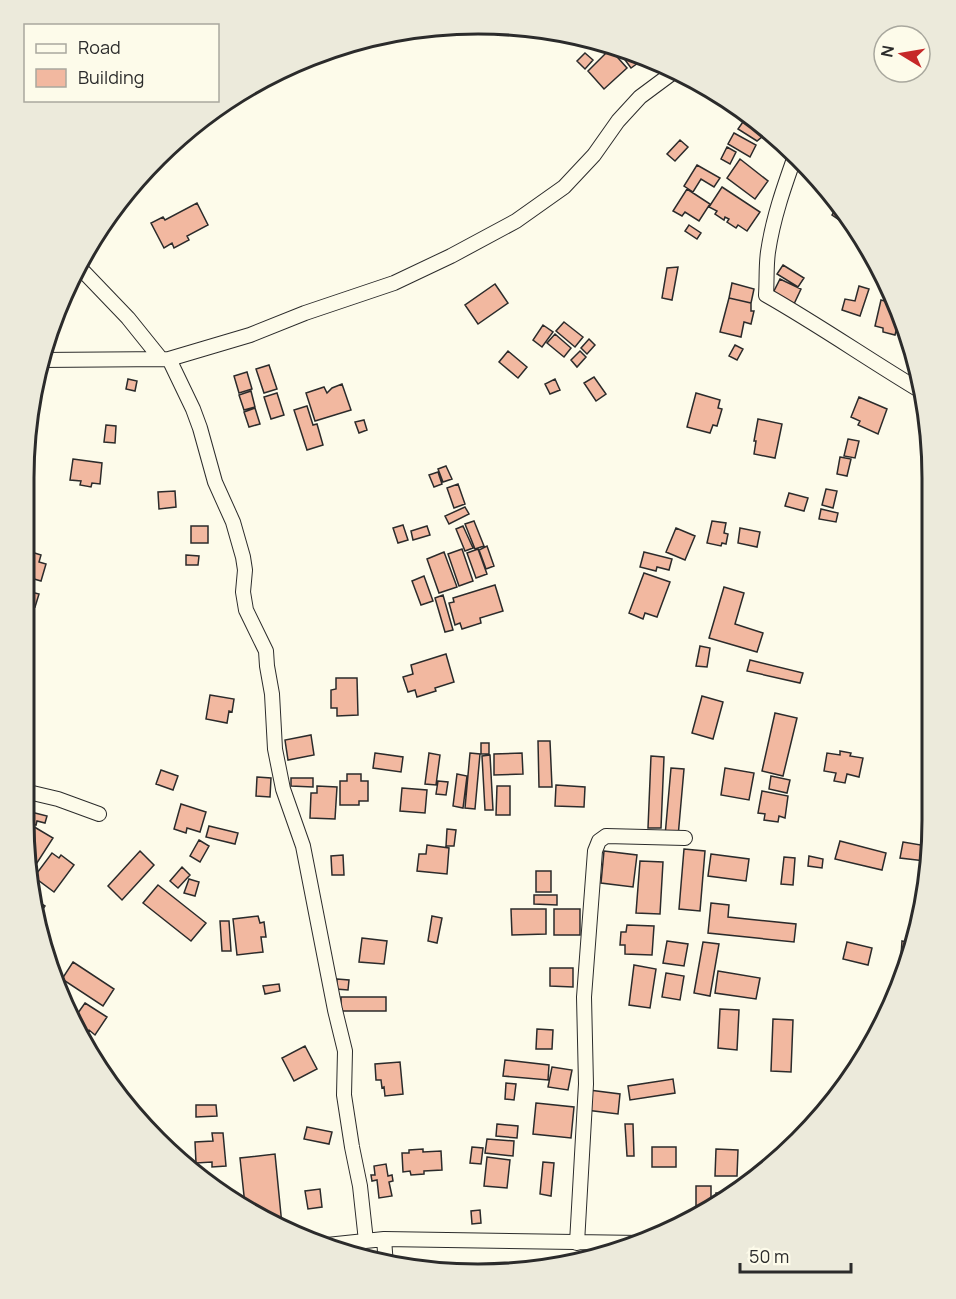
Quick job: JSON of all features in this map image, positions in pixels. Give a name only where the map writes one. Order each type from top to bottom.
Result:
[{"type":"street","points":[[51,360],[165,359],[250,335],[305,313],[394,283],[516,221],[564,187],[594,155],[618,121],[640,97],[667,77]]},
{"type":"street","points":[[792,164],[774,222],[768,254],[766,295],[912,385]]},
{"type":"street","points":[[85,273],[165,359],[193,409],[215,482],[233,522],[243,557],[243,592],[246,610],[266,651],[277,759],[283,789],[303,846],[332,999],[345,1051],[344,1095],[360,1186],[366,1241]]},
{"type":"street","points":[[35,794],[58,799],[99,814]]},
{"type":"street","points":[[577,1243],[586,1084],[584,998],[595,851],[599,841],[606,836],[685,838]]},
{"type":"street","points":[[384,1239],[385,1255]]},
{"type":"street","points":[[343,1243],[384,1239],[614,1243]]},
{"type":"building","points":[[585,53],[593,60],[585,69],[577,61]]},
{"type":"building","points":[[605,54],[617,57],[627,68],[604,89],[588,71]]},
{"type":"building","points":[[625,59],[637,64],[631,68]]},
{"type":"building","points":[[743,122],[761,137],[757,141],[738,129]]},
{"type":"building","points":[[734,133],[756,145],[750,157],[728,144]]},
{"type":"building","points":[[680,140],[688,147],[675,161],[667,154]]},
{"type":"building","points":[[727,147],[736,152],[730,164],[721,159]]},
{"type":"building","points":[[740,159],[768,181],[755,199],[727,178]]},
{"type":"building","points":[[697,165],[720,178],[714,187],[701,179],[693,192],[684,186]]},
{"type":"building","points":[[722,187],[760,212],[747,231],[738,225],[736,228],[727,222],[729,219],[725,217],[724,220],[715,214],[717,211],[709,207]]},
{"type":"building","points":[[687,189],[710,204],[699,221],[685,212],[682,216],[673,211]]},
{"type":"building","points":[[197,203],[208,225],[187,236],[189,240],[174,248],[172,243],[164,248],[151,223],[163,217],[165,220]]},
{"type":"building","points":[[689,225],[701,233],[697,239],[685,231]]},
{"type":"building","points":[[783,265],[804,278],[798,287],[777,274]]},
{"type":"building","points":[[678,267],[672,300],[662,298],[667,268]]},
{"type":"building","points":[[780,279],[801,289],[794,304],[773,293]]},
{"type":"building","points":[[732,283],[754,289],[751,303],[729,298]]},
{"type":"building","points":[[495,284],[508,303],[478,324],[465,305]]},
{"type":"building","points":[[859,286],[869,289],[860,316],[842,310],[845,299],[855,301]]},
{"type":"building","points":[[729,298],[751,303],[751,311],[754,311],[751,324],[744,322],[741,337],[720,332]]},
{"type":"building","points":[[881,300],[885,301],[897,331],[895,335],[883,332],[883,328],[875,326]]},
{"type":"building","points":[[564,322],[583,337],[575,347],[556,331]]},
{"type":"building","points":[[543,325],[553,332],[542,347],[533,340]]},
{"type":"building","points":[[555,334],[571,348],[564,357],[547,343]]},
{"type":"building","points":[[589,339],[595,345],[587,354],[581,348]]},
{"type":"building","points":[[735,345],[743,349],[737,360],[729,356]]},
{"type":"building","points":[[508,351],[527,367],[518,378],[499,362]]},
{"type":"building","points":[[580,351],[586,357],[577,367],[571,360]]},
{"type":"building","points":[[269,365],[277,389],[264,393],[256,369]]},
{"type":"building","points":[[247,372],[252,389],[239,393],[234,376]]},
{"type":"building","points":[[594,377],[606,394],[596,401],[584,383]]},
{"type":"building","points":[[128,379],[137,381],[135,391],[126,389]]},
{"type":"building","points":[[555,379],[560,390],[550,394],[545,384]]},
{"type":"building","points":[[342,384],[351,410],[315,421],[306,393],[324,387],[327,393]]},
{"type":"building","points":[[251,391],[255,407],[244,410],[239,395]]},
{"type":"building","points":[[277,393],[284,415],[271,419],[264,397]]},
{"type":"building","points":[[696,393],[720,400],[718,408],[722,409],[717,426],[713,425],[710,433],[687,427]]},
{"type":"building","points":[[859,397],[887,409],[878,434],[858,425],[860,421],[851,417]]},
{"type":"building","points":[[307,406],[313,425],[317,424],[323,445],[307,450],[294,410]]},
{"type":"building","points":[[255,408],[260,424],[249,427],[244,412]]},
{"type":"building","points":[[758,419],[782,424],[775,458],[754,454]]},
{"type":"building","points":[[364,420],[367,430],[359,433],[355,422]]},
{"type":"building","points":[[106,425],[116,426],[115,443],[104,442]]},
{"type":"building","points":[[848,439],[859,441],[855,458],[844,456]]},
{"type":"building","points":[[840,457],[851,459],[847,476],[837,474]]},
{"type":"building","points":[[73,459],[102,463],[100,484],[92,483],[91,487],[80,485],[81,481],[70,480]]},
{"type":"building","points":[[446,466],[452,479],[443,482],[438,469]]},
{"type":"building","points":[[438,472],[442,484],[434,487],[429,475]]},
{"type":"building","points":[[458,484],[465,504],[454,508],[447,488]]},
{"type":"building","points":[[826,489],[837,491],[833,508],[822,505]]},
{"type":"building","points":[[175,491],[176,507],[159,509],[158,492]]},
{"type":"building","points":[[789,493],[808,498],[804,511],[785,506]]},
{"type":"building","points":[[465,507],[469,514],[449,524],[445,516]]},
{"type":"building","points":[[821,509],[838,513],[836,522],[819,519]]},
{"type":"building","points":[[474,521],[484,546],[475,549],[465,524]]},
{"type":"building","points":[[712,521],[726,523],[724,533],[728,534],[726,544],[722,543],[721,546],[707,543]]},
{"type":"building","points":[[403,525],[408,540],[398,543],[393,528]]},
{"type":"building","points":[[191,526],[208,526],[208,543],[191,543]]},
{"type":"building","points":[[427,526],[430,535],[413,540],[411,531]]},
{"type":"building","points":[[463,526],[473,548],[465,551],[456,529]]},
{"type":"building","points":[[676,528],[695,536],[685,560],[666,552]]},
{"type":"building","points":[[740,528],[760,532],[757,547],[738,543]]},
{"type":"building","points":[[487,546],[494,566],[486,569],[479,550]]},
{"type":"building","points":[[462,549],[473,581],[459,586],[448,554]]},
{"type":"building","points":[[478,549],[487,574],[476,578],[467,553]]},
{"type":"building","points":[[444,552],[457,587],[439,593],[427,559]]},
{"type":"building","points":[[644,552],[672,559],[669,570],[657,567],[656,571],[640,567]]},
{"type":"building","points":[[35,553],[41,555],[39,562],[46,564],[41,581],[35,579]]},
{"type":"building","points":[[186,555],[199,556],[198,565],[186,565]]},
{"type":"building","points":[[644,573],[670,582],[657,617],[645,613],[643,619],[629,613]]},
{"type":"building","points":[[424,576],[433,601],[421,605],[412,581]]},
{"type":"building","points":[[495,585],[503,611],[480,618],[481,623],[462,629],[460,623],[455,625],[449,603],[454,602],[453,598]]},
{"type":"building","points":[[724,587],[744,593],[735,624],[763,633],[757,652],[709,638]]},
{"type":"building","points":[[35,593],[39,594],[35,607]]},
{"type":"building","points":[[443,595],[453,630],[445,632],[435,598]]},
{"type":"building","points":[[700,646],[710,648],[707,667],[696,666]]},
{"type":"building","points":[[446,654],[454,682],[417,697],[415,690],[408,692],[403,677],[413,674],[411,665]]},
{"type":"building","points":[[750,660],[803,673],[800,683],[747,671]]},
{"type":"building","points":[[336,678],[357,678],[358,715],[337,716],[337,708],[331,708],[331,690],[336,689]]},
{"type":"building","points":[[210,695],[234,699],[227,723],[206,719]]},
{"type":"building","points":[[702,696],[723,702],[713,739],[692,733]]},
{"type":"building","points":[[775,713],[797,718],[783,776],[762,771]]},
{"type":"building","points":[[311,735],[314,755],[288,760],[285,740]]},
{"type":"building","points":[[538,741],[550,741],[552,787],[539,787]]},
{"type":"building","points":[[481,743],[489,743],[489,754],[481,754]]},
{"type":"building","points":[[840,751],[851,753],[850,756],[863,758],[859,777],[847,774],[845,783],[834,781],[836,773],[824,771],[827,753],[840,755]]},
{"type":"building","points":[[375,753],[403,757],[401,772],[373,768]]},
{"type":"building","points":[[429,753],[440,755],[436,785],[425,784]]},
{"type":"building","points":[[470,753],[480,754],[475,809],[465,808]]},
{"type":"building","points":[[522,753],[523,774],[494,775],[494,754]]},
{"type":"building","points":[[490,755],[493,810],[485,810],[482,756]]},
{"type":"building","points":[[651,756],[664,757],[661,828],[648,828]]},
{"type":"building","points":[[671,768],[684,769],[678,837],[665,836]]},
{"type":"building","points":[[725,768],[754,773],[749,800],[721,795]]},
{"type":"building","points":[[161,770],[178,776],[173,790],[156,784]]},
{"type":"building","points":[[347,774],[361,774],[361,781],[368,781],[368,801],[359,801],[359,805],[340,805],[340,781],[347,781]]},
{"type":"building","points":[[457,774],[467,776],[463,808],[453,806]]},
{"type":"building","points":[[771,776],[790,780],[787,793],[769,789]]},
{"type":"building","points":[[257,777],[271,778],[270,797],[256,796]]},
{"type":"building","points":[[291,778],[313,778],[313,787],[291,786]]},
{"type":"building","points":[[438,781],[448,782],[446,795],[436,794]]},
{"type":"building","points":[[556,785],[585,787],[584,807],[555,806]]},
{"type":"building","points":[[317,786],[337,787],[335,819],[310,818],[311,793],[317,793]]},
{"type":"building","points":[[497,786],[510,786],[510,815],[496,815]]},
{"type":"building","points":[[402,788],[427,790],[425,813],[400,811]]},
{"type":"building","points":[[762,791],[788,796],[785,818],[779,816],[778,822],[764,820],[765,814],[758,813]]},
{"type":"building","points":[[181,804],[206,812],[200,832],[187,828],[186,833],[174,829]]},
{"type":"building","points":[[35,813],[47,816],[45,823],[37,821],[36,825]]},
{"type":"building","points":[[209,826],[238,833],[235,844],[206,837]]},
{"type":"building","points":[[35,827],[53,838],[36,864]]},
{"type":"building","points":[[447,829],[456,830],[454,846],[446,846]]},
{"type":"building","points":[[199,840],[209,846],[200,862],[190,856]]},
{"type":"building","points":[[840,841],[886,853],[882,870],[835,859]]},
{"type":"building","points":[[903,842],[921,845],[920,860],[900,858]]},
{"type":"building","points":[[427,845],[449,848],[447,874],[417,871],[419,854],[426,854]]},
{"type":"building","points":[[684,849],[705,851],[700,911],[679,909]]},
{"type":"building","points":[[140,851],[154,865],[122,900],[108,886]]},
{"type":"building","points":[[604,851],[637,855],[633,887],[601,883]]},
{"type":"building","points":[[52,853],[59,858],[61,855],[74,865],[54,892],[38,880],[37,873]]},
{"type":"building","points":[[711,854],[749,859],[746,881],[708,876]]},
{"type":"building","points":[[343,855],[344,875],[332,875],[331,856]]},
{"type":"building","points":[[809,856],[823,859],[822,868],[808,866]]},
{"type":"building","points":[[784,857],[795,858],[793,885],[781,884]]},
{"type":"building","points":[[640,861],[663,862],[660,914],[636,913]]},
{"type":"building","points":[[182,867],[190,875],[178,888],[170,881]]},
{"type":"building","points":[[536,871],[551,871],[551,892],[536,892]]},
{"type":"building","points":[[189,879],[199,882],[195,896],[184,893]]},
{"type":"building","points":[[158,885],[206,923],[191,941],[143,903]]},
{"type":"building","points":[[534,895],[557,895],[557,905],[534,904]]},
{"type":"building","points":[[711,903],[729,905],[728,917],[796,924],[794,942],[708,933]]},
{"type":"building","points":[[511,909],[546,909],[546,934],[512,935]]},
{"type":"building","points":[[554,909],[580,909],[580,935],[554,935]]},
{"type":"building","points":[[258,916],[260,923],[264,922],[266,937],[261,937],[263,952],[237,955],[233,919]]},
{"type":"building","points":[[432,916],[442,918],[437,943],[428,941]]},
{"type":"building","points":[[220,921],[229,921],[231,951],[222,951]]},
{"type":"building","points":[[627,925],[654,926],[652,955],[625,954],[625,945],[620,945],[621,932],[626,932]]},
{"type":"building","points":[[362,938],[387,941],[384,964],[359,962]]},
{"type":"building","points":[[667,941],[688,944],[684,966],[663,963]]},
{"type":"building","points":[[703,942],[719,944],[710,996],[694,993]]},
{"type":"building","points":[[847,942],[872,948],[868,965],[843,959]]},
{"type":"building","points":[[73,962],[114,989],[103,1006],[63,977]]},
{"type":"building","points":[[634,965],[656,969],[650,1008],[629,1005]]},
{"type":"building","points":[[550,968],[573,968],[573,987],[550,986]]},
{"type":"building","points":[[718,971],[760,978],[756,999],[715,993]]},
{"type":"building","points":[[666,973],[684,976],[680,1000],[662,997]]},
{"type":"building","points":[[337,979],[349,980],[348,990],[336,989]]},
{"type":"building","points":[[279,984],[280,991],[265,994],[263,986]]},
{"type":"building","points":[[341,997],[386,997],[386,1011],[341,1011]]},
{"type":"building","points":[[85,1003],[107,1017],[95,1035],[89,1030],[88,1032],[78,1013]]},
{"type":"building","points":[[720,1009],[739,1010],[737,1050],[718,1048]]},
{"type":"building","points":[[773,1019],[793,1020],[791,1072],[771,1071]]},
{"type":"building","points":[[537,1029],[553,1030],[552,1049],[536,1049]]},
{"type":"building","points":[[305,1046],[317,1069],[294,1081],[282,1058]]},
{"type":"building","points":[[505,1060],[549,1065],[548,1080],[503,1076]]},
{"type":"building","points":[[400,1062],[403,1094],[385,1096],[381,1080],[376,1080],[375,1064]]},
{"type":"building","points":[[552,1067],[572,1070],[568,1090],[548,1087]]},
{"type":"building","points":[[673,1079],[675,1093],[630,1100],[628,1086]]},
{"type":"building","points":[[506,1083],[516,1084],[514,1100],[505,1099]]},
{"type":"building","points":[[589,1090],[620,1094],[618,1114],[586,1110]]},
{"type":"building","points":[[536,1103],[574,1107],[571,1138],[533,1134]]},
{"type":"building","points":[[196,1105],[216,1105],[217,1116],[196,1117]]},
{"type":"building","points":[[497,1124],[518,1126],[517,1138],[496,1136]]},
{"type":"building","points":[[625,1124],[633,1124],[634,1156],[627,1156]]},
{"type":"building","points":[[307,1127],[332,1132],[329,1144],[304,1139]]},
{"type":"building","points":[[212,1133],[223,1133],[226,1166],[212,1167],[212,1162],[196,1163],[195,1142],[213,1141]]},
{"type":"building","points":[[487,1139],[514,1141],[513,1156],[485,1153]]},
{"type":"building","points":[[472,1147],[483,1148],[481,1164],[470,1163]]},
{"type":"building","points":[[652,1147],[676,1147],[676,1167],[652,1167]]},
{"type":"building","points":[[423,1149],[423,1152],[441,1151],[442,1170],[424,1171],[424,1174],[411,1175],[410,1171],[403,1172],[402,1153]]},
{"type":"building","points":[[716,1149],[738,1150],[737,1176],[715,1176]]},
{"type":"building","points":[[275,1154],[281,1219],[244,1198],[240,1158]]},
{"type":"building","points":[[487,1157],[510,1160],[507,1188],[484,1186]]},
{"type":"building","points":[[543,1162],[554,1163],[551,1196],[540,1194]]},
{"type":"building","points":[[386,1164],[388,1176],[392,1175],[393,1181],[389,1182],[392,1196],[379,1198],[377,1180],[372,1181],[371,1175],[375,1175],[374,1166]]},
{"type":"building","points":[[696,1186],[711,1186],[711,1198],[696,1207]]},
{"type":"building","points":[[320,1189],[322,1207],[308,1209],[305,1191]]},
{"type":"building","points":[[480,1210],[481,1223],[472,1224],[471,1211]]}]
